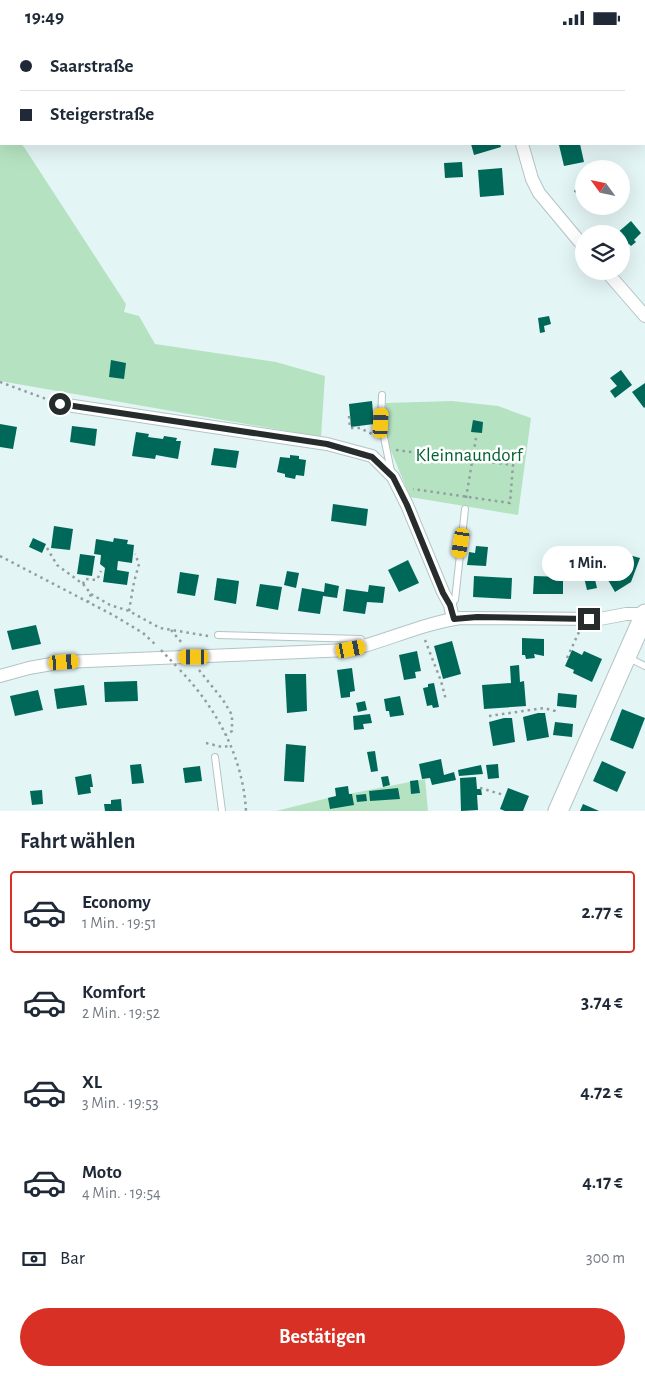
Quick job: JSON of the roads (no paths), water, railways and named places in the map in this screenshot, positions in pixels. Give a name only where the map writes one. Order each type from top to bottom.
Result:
[{"type":"street","points":[[522,145],[532,179],[539,193],[575,237]]},
{"type":"street","points":[[614,280],[645,316]]},
{"type":"street","points":[[60,404],[327,444],[372,457],[393,477],[407,505],[443,593],[450,605],[454,619]]},
{"type":"street","points":[[0,676],[29,668],[64,662],[325,651],[365,646],[454,619],[477,617],[600,619],[626,614],[645,614],[558,811]]},
{"type":"lane","points":[[382,395],[381,423],[393,477]]},
{"type":"lane","points":[[450,605],[455,600],[465,507]]},
{"type":"lane","points":[[218,635],[361,639],[365,646]]},
{"type":"lane","points":[[625,656],[645,667]]},
{"type":"lane","points":[[215,757],[222,811]]},
{"type":"park label","name":"Kleinnaundorf","points":[[469,454]]}]
